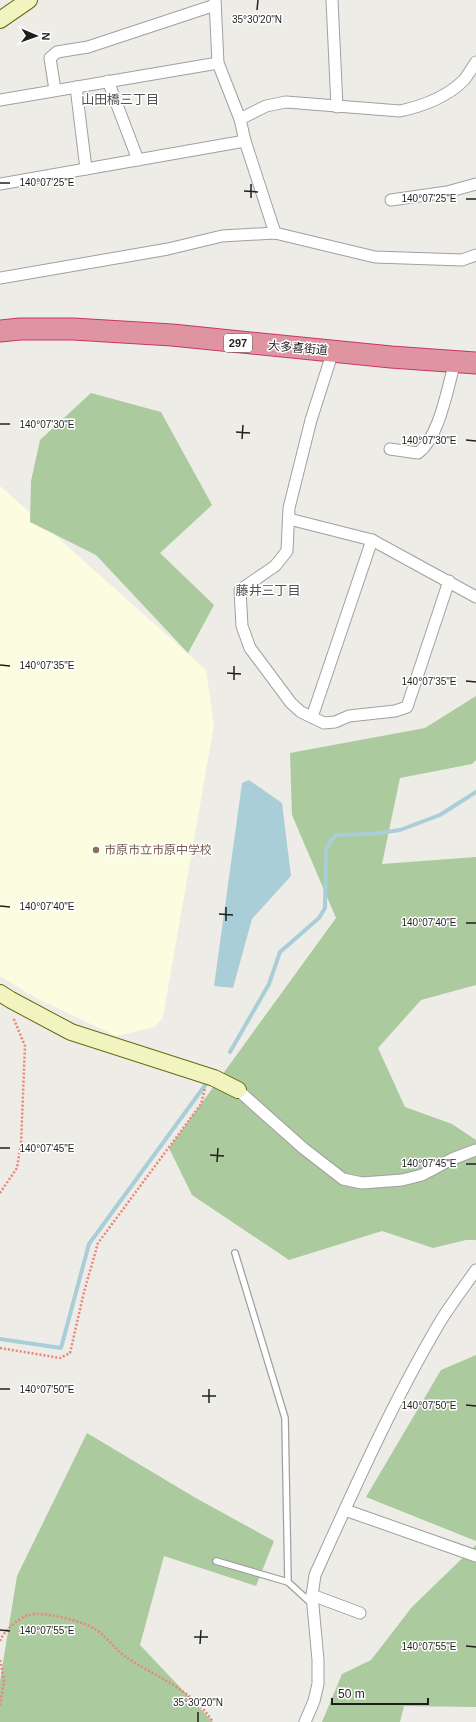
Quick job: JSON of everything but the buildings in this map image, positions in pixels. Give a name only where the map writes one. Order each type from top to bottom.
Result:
[{"type":"highway","name":"大多喜街道","points":[[0,331],[20,329],[73,329],[172,335],[476,363]]},
{"type":"street","points":[[0,20],[29,0]]},
{"type":"street","points":[[332,0],[337,107]]},
{"type":"street","points":[[55,90],[50,58],[56,52],[88,47],[215,2],[218,63],[240,119],[245,141],[275,233]]},
{"type":"street","points":[[240,119],[266,106],[286,102],[400,111],[415,108],[440,98],[464,80],[476,62]]},
{"type":"street","points":[[0,100],[218,63]]},
{"type":"street","points":[[108,81],[138,160]]},
{"type":"street","points":[[76,87],[86,169]]},
{"type":"street","points":[[0,184],[245,141]]},
{"type":"street","points":[[391,200],[447,192],[476,184]]},
{"type":"street","points":[[0,278],[168,250],[222,236],[275,233],[376,257],[462,260],[476,255]]},
{"type":"street","points":[[333,351],[311,420],[289,508],[287,551],[275,566],[240,590],[242,626],[250,648],[291,703],[301,712],[324,723],[335,722],[349,716],[395,711],[407,707],[449,581]]},
{"type":"street","points":[[390,449],[418,453],[425,447],[436,426],[455,362]]},
{"type":"street","points":[[289,519],[372,540],[476,597]]},
{"type":"street","points":[[312,717],[372,540]]},
{"type":"street","points":[[5,997],[70,1032],[207,1076],[238,1090],[303,1148],[344,1179],[362,1183],[402,1180],[422,1175],[452,1159],[476,1150]]},
{"type":"street","points":[[305,1722],[314,1701],[318,1684],[318,1660],[312,1600],[315,1575],[370,1455],[424,1350],[441,1321],[476,1270]]},
{"type":"street","points":[[345,1510],[476,1556]]},
{"type":"street","points":[[312,1600],[360,1613]]},
{"type":"lane","points":[[235,1253],[285,1418],[288,1582]]},
{"type":"lane","points":[[216,1561],[288,1582],[312,1600]]},
{"type":"path","points":[[0,1192],[17,1168],[21,1143],[25,1046],[5,997]]},
{"type":"path","points":[[0,1348],[60,1358],[70,1353],[84,1292],[98,1243],[201,1104],[207,1076]]},
{"type":"path","points":[[0,1641],[3,1633],[28,1615],[63,1616],[88,1625],[106,1638],[127,1658],[179,1688],[206,1711],[213,1722]]},
{"type":"path","points":[[0,1660],[4,1680],[0,1706]]},
{"type":"shaded area","name":"市原市立市原中学校","points":[[0,486],[206,670],[214,725],[163,1017],[155,1027],[116,1036],[34,997],[0,976]]},
{"type":"green space","points":[[91,393],[161,412],[212,505],[160,553],[214,605],[188,653],[96,555],[30,522],[31,481],[40,440]]},
{"type":"green space","points":[[476,696],[476,760],[472,764],[400,778],[382,864],[476,857],[476,985],[421,1000],[378,1048],[405,1107],[452,1124],[476,1140],[476,1240],[466,1240],[433,1248],[382,1231],[289,1260],[192,1195],[169,1148],[336,918],[292,815],[290,753],[425,728]]},
{"type":"green space","points":[[476,1355],[476,1541],[366,1497],[441,1370]]},
{"type":"green space","points":[[87,1433],[194,1497],[274,1541],[256,1586],[164,1556],[140,1645],[213,1722],[0,1722],[0,1681],[17,1576]]},
{"type":"green space","points":[[476,1545],[476,1707],[404,1706],[400,1722],[322,1722],[342,1674],[371,1660],[412,1607]]},
{"type":"water","points":[[249,780],[282,803],[291,876],[252,919],[233,988],[214,986],[242,783]]},
{"type":"waterway","points":[[230,1052],[269,984],[280,952],[319,918],[325,908],[326,850],[331,840],[337,835],[372,834],[400,830],[440,815],[476,792]]},
{"type":"waterway","points":[[0,1339],[61,1348],[89,1244],[206,1084]]},
{"type":"place","name":"市原市立市原中学校","points":[[96,850]]},
{"type":"district","name":"山田橋三丁目","points":[[120,99]]},
{"type":"district","name":"藤井三丁目","points":[[268,590]]}]
